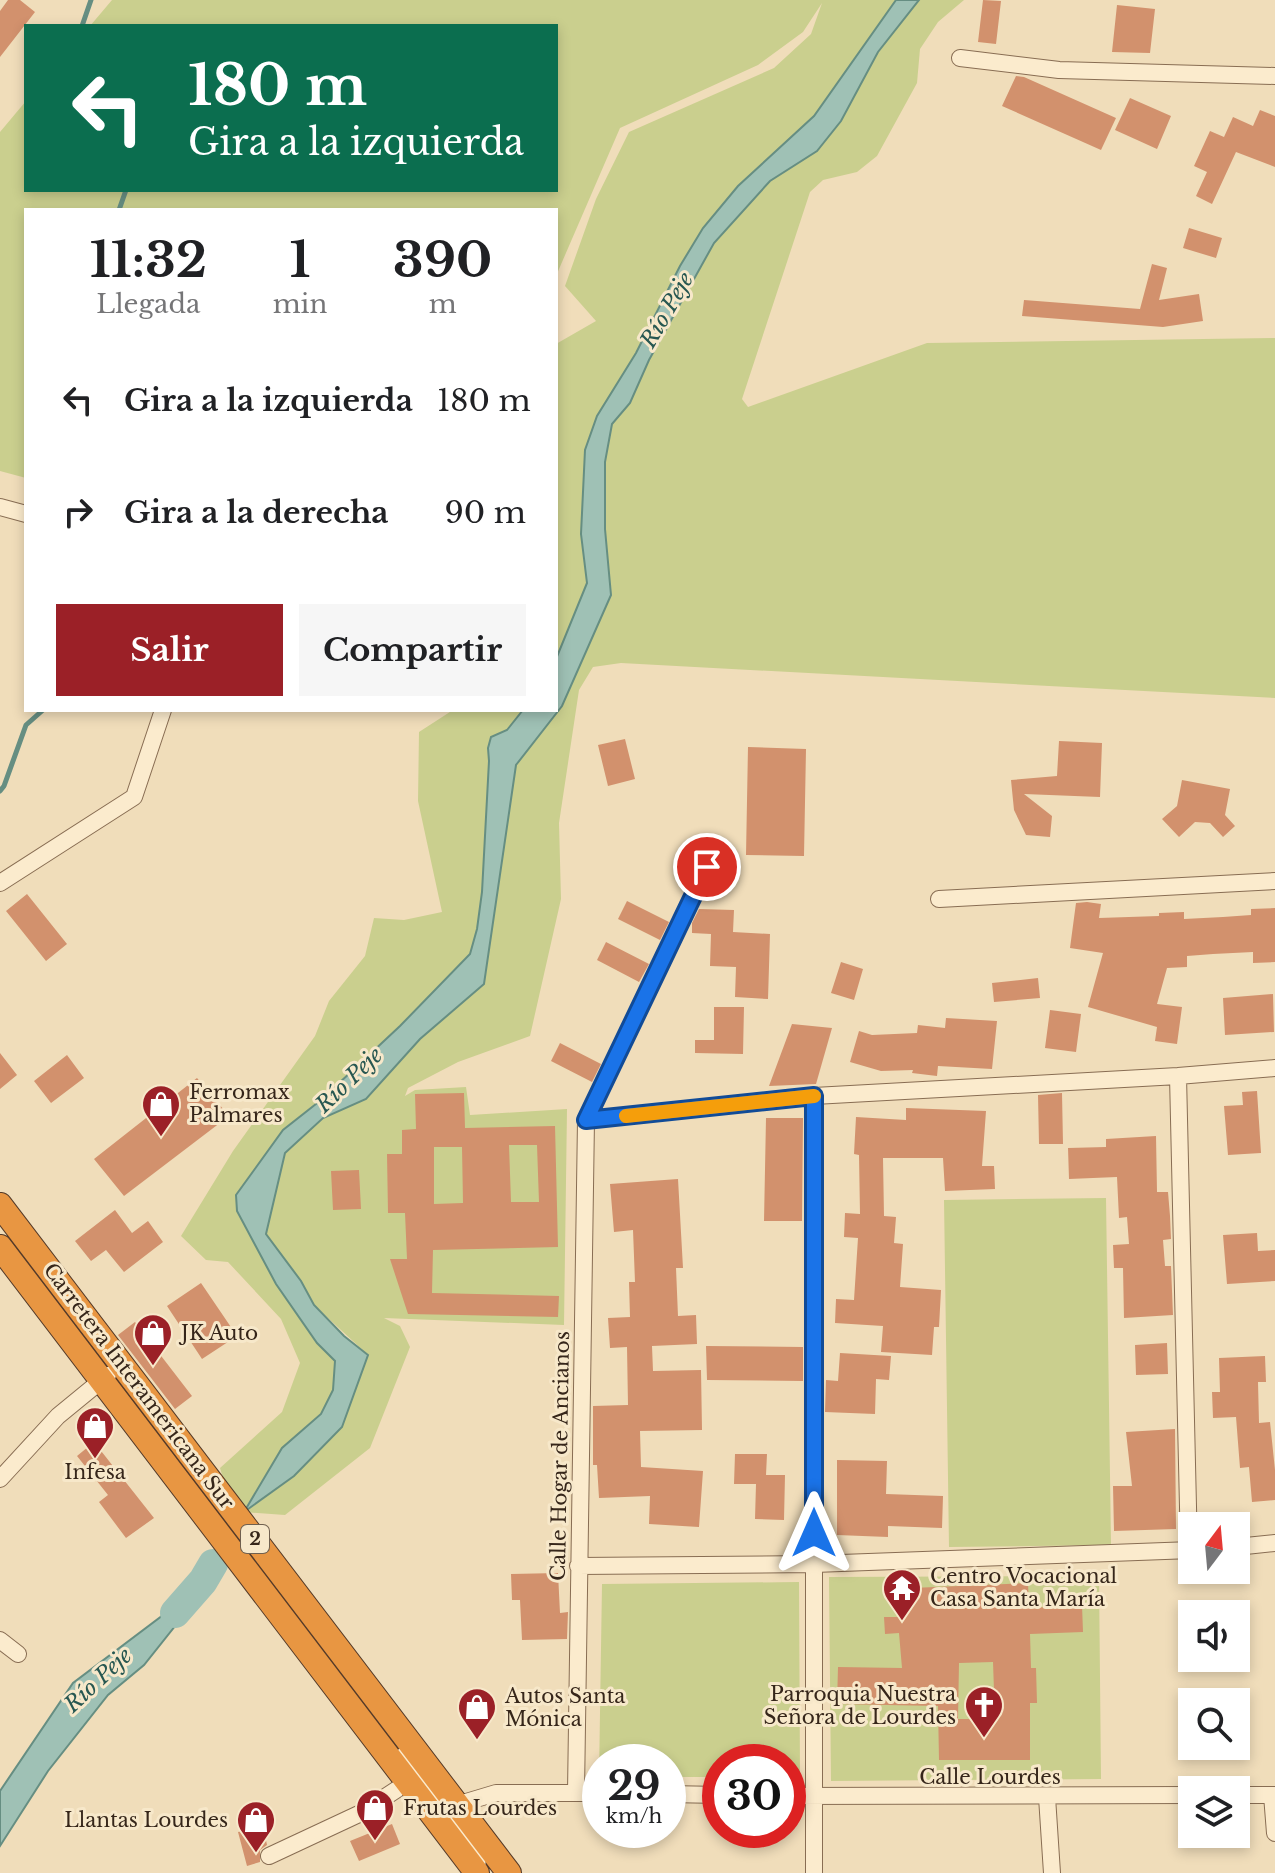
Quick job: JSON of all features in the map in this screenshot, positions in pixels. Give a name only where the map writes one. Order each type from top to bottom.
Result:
[{"type":"highway","name":"Carretera Interamericana Sur","points":[[0,1205],[509,1873]]},
{"type":"highway","name":"Carretera Interamericana Sur","points":[[0,1247],[476,1872]]},
{"type":"street","points":[[960,58],[1059,70],[1275,76]]},
{"type":"street","points":[[0,507],[24,513]]},
{"type":"street","points":[[0,883],[134,797],[162,712]]},
{"type":"street","points":[[586,1120],[707,867]]},
{"type":"street","points":[[939,899],[1275,881]]},
{"type":"street","points":[[586,1120],[814,1096],[1275,1068]]},
{"type":"street","points":[[1178,1076],[1190,1512]]},
{"type":"street","points":[[814,1096],[814,1873]]},
{"type":"street","name":"Calle Hogar de Ancianos","points":[[576,1792],[586,1120]]},
{"type":"street","points":[[0,1479],[58,1416],[121,1362]]},
{"type":"street","points":[[1250,1546],[1275,1543]]},
{"type":"street","points":[[578,1566],[814,1564],[1178,1550]]},
{"type":"street","points":[[0,1640],[18,1654]]},
{"type":"street","points":[[378,1743],[402,1755],[428,1790],[456,1805],[496,1793],[582,1792]]},
{"type":"street","points":[[269,1856],[361,1813],[408,1782]]},
{"type":"street","name":"Calle Lourdes","points":[[806,1797],[1178,1795]]},
{"type":"street","points":[[1250,1795],[1273,1795],[1275,1833]]},
{"type":"street","points":[[1047,1797],[1052,1873]]},
{"type":"street","points":[[456,1805],[455,1816],[460,1830],[478,1853],[476,1872]]},
{"type":"green space","points":[[112,0],[896,0],[814,116],[738,186],[597,416],[585,450],[581,534],[587,583],[558,654],[558,343],[596,321],[565,286],[596,199],[629,132],[774,68],[811,34],[822,3],[803,32],[758,65],[620,128],[558,271],[558,208],[24,208],[24,477],[0,471],[0,132],[24,103],[24,192],[558,192],[558,24],[92,24]]},
{"type":"green space","points":[[919,0],[964,0],[938,22],[920,49],[917,83],[877,156],[857,172],[823,180],[810,192],[742,399],[748,407],[927,343],[1275,338],[1275,698],[621,663],[593,667],[579,690],[559,823],[561,899],[530,1036],[458,1062],[408,1088],[405,1096],[415,1090],[466,1087],[470,1115],[567,1109],[564,1325],[384,1318],[400,1326],[410,1347],[370,1448],[285,1515],[244,1512],[227,1491],[220,1468],[282,1412],[300,1363],[281,1319],[228,1262],[206,1260],[181,1236],[233,1151],[315,1036],[329,1001],[365,956],[374,918],[404,920],[442,912],[418,801],[419,732],[450,712],[521,712],[507,730],[492,737],[488,748],[482,892],[470,954],[400,1026],[321,1100],[283,1130],[237,1195],[237,1211],[276,1284],[317,1343],[335,1360],[333,1390],[321,1414],[368,1355],[314,1305],[301,1281],[266,1234],[285,1153],[323,1118],[366,1099],[420,1039],[484,983],[516,765],[562,706],[611,595],[605,529],[605,462],[612,424],[630,403],[649,360],[714,243],[770,181],[817,151],[841,121],[878,52]],"holes":[[[321,1414],[245,1509],[282,1448]]]},
{"type":"green space","points":[[1106,1198],[1111,1545],[949,1547],[944,1200]]},
{"type":"green space","points":[[1099,1576],[1101,1779],[831,1781],[829,1577]]},
{"type":"green space","points":[[799,1582],[800,1744],[702,1744],[702,1777],[686,1777],[686,1744],[600,1744],[602,1584]]},
{"type":"water","points":[[896,0],[919,0],[878,52],[841,121],[817,151],[770,181],[714,243],[649,360],[630,403],[612,424],[605,462],[605,529],[611,595],[558,711],[558,654],[587,583],[581,534],[585,450],[597,416],[636,353],[703,228],[738,186],[814,116]]},
{"type":"water","points":[[521,712],[557,712],[516,765],[484,984],[420,1039],[366,1099],[323,1118],[285,1153],[266,1234],[301,1281],[314,1305],[368,1355],[342,1427],[294,1476],[244,1512],[282,1448],[321,1414],[333,1390],[335,1361],[317,1343],[276,1284],[237,1211],[236,1195],[283,1130],[321,1100],[400,1026],[470,954],[482,892],[488,748],[491,737],[507,730]]},
{"type":"water","points":[[203,1581],[195,1601],[144,1665],[108,1695],[48,1771],[0,1846],[0,1791],[73,1683],[167,1612],[183,1587]]},
{"type":"building","points":[[8,0],[20,0],[35,12],[0,57],[0,11]]},
{"type":"building","points":[[983,0],[1001,1],[996,44],[978,42]]},
{"type":"building","points":[[1117,5],[1155,9],[1150,53],[1112,52]]},
{"type":"building","points":[[1016,76],[1116,118],[1101,150],[1002,106]]},
{"type":"building","points":[[1130,98],[1171,116],[1157,149],[1115,130]]},
{"type":"building","points":[[1260,110],[1275,116],[1275,167],[1236,152],[1212,204],[1196,196],[1207,172],[1194,166],[1210,131],[1224,137],[1233,117],[1253,126]]},
{"type":"building","points":[[1189,228],[1222,238],[1216,258],[1183,248]]},
{"type":"building","points":[[1152,264],[1167,268],[1159,300],[1199,294],[1203,321],[1163,327],[1022,316],[1024,300],[1140,309]]},
{"type":"building","points":[[625,739],[635,779],[608,786],[598,745]]},
{"type":"building","points":[[1059,741],[1102,743],[1100,797],[1024,794],[1052,816],[1050,837],[1026,835],[1014,810],[1011,780],[1057,776]]},
{"type":"building","points":[[748,747],[806,749],[804,856],[746,855]]},
{"type":"building","points":[[1182,780],[1230,789],[1225,815],[1235,826],[1223,837],[1210,823],[1195,822],[1179,837],[1162,819],[1177,806]]},
{"type":"building","points":[[27,894],[67,944],[46,961],[6,911]]},
{"type":"building","points":[[627,901],[669,922],[660,940],[618,919]]},
{"type":"building","points":[[1076,903],[1101,904],[1099,918],[1184,912],[1184,919],[1223,917],[1251,915],[1251,909],[1275,908],[1275,962],[1253,963],[1253,952],[1213,954],[1187,956],[1187,967],[1167,968],[1157,1004],[1182,1007],[1177,1044],[1155,1041],[1157,1027],[1088,1007],[1103,953],[1070,948]]},
{"type":"building","points":[[699,909],[734,910],[733,932],[770,934],[768,999],[735,997],[736,967],[710,966],[711,934],[692,933],[692,923]]},
{"type":"building","points":[[606,942],[649,964],[639,982],[597,960]]},
{"type":"building","points":[[841,962],[863,969],[854,1000],[831,993]]},
{"type":"building","points":[[1038,978],[1040,998],[994,1002],[992,983]]},
{"type":"building","points":[[1273,994],[1274,1032],[1225,1035],[1223,998]]},
{"type":"building","points":[[714,1007],[744,1007],[743,1054],[695,1053],[695,1040],[714,1040]]},
{"type":"building","points":[[1050,1010],[1081,1014],[1076,1052],[1045,1048]]},
{"type":"building","points":[[946,1018],[997,1021],[992,1069],[938,1066],[937,1076],[912,1073],[913,1070],[881,1071],[850,1062],[859,1031],[872,1035],[917,1033],[918,1025],[945,1028]]},
{"type":"building","points":[[792,1024],[832,1028],[816,1084],[769,1086]]},
{"type":"building","points":[[560,1043],[601,1064],[592,1082],[551,1061]]},
{"type":"building","points":[[0,1053],[17,1075],[0,1089]]},
{"type":"building","points":[[67,1055],[84,1078],[51,1103],[34,1081]]},
{"type":"building","name":"Ferromax Palmares","points":[[197,1078],[229,1116],[124,1196],[94,1159]]},
{"type":"building","points":[[1257,1091],[1261,1153],[1228,1155],[1224,1106],[1243,1105],[1242,1092]]},
{"type":"building","points":[[464,1093],[465,1128],[555,1126],[558,1247],[433,1250],[432,1293],[559,1296],[558,1317],[408,1314],[390,1259],[407,1259],[405,1213],[388,1213],[387,1154],[402,1154],[402,1130],[416,1129],[415,1094]],"holes":[[[509,1145],[537,1145],[539,1202],[511,1202]],[[434,1147],[462,1147],[463,1203],[434,1204]]]},
{"type":"building","points":[[1062,1093],[1063,1144],[1039,1144],[1038,1095]]},
{"type":"building","points":[[906,1108],[986,1111],[982,1166],[994,1166],[995,1189],[945,1191],[943,1158],[883,1158],[884,1216],[896,1217],[894,1243],[903,1244],[900,1287],[941,1290],[939,1327],[934,1327],[932,1355],[881,1352],[883,1326],[835,1323],[836,1299],[854,1300],[858,1238],[844,1237],[845,1213],[860,1214],[859,1155],[854,1154],[856,1117],[906,1120]]},
{"type":"building","points":[[766,1118],[803,1118],[802,1221],[764,1221]]},
{"type":"building","points":[[1156,1136],[1157,1192],[1168,1192],[1171,1239],[1163,1240],[1165,1266],[1171,1266],[1173,1315],[1124,1318],[1123,1268],[1114,1268],[1113,1245],[1129,1244],[1127,1217],[1119,1218],[1117,1177],[1069,1179],[1068,1148],[1106,1147],[1106,1139]]},
{"type":"building","points":[[359,1170],[361,1209],[333,1210],[331,1171]]},
{"type":"building","points":[[678,1179],[683,1268],[676,1268],[678,1316],[696,1315],[697,1344],[652,1346],[653,1371],[701,1370],[702,1430],[640,1431],[641,1467],[703,1471],[699,1527],[649,1524],[650,1496],[599,1498],[597,1465],[593,1465],[593,1406],[628,1405],[627,1347],[610,1348],[608,1318],[630,1317],[629,1282],[635,1282],[633,1230],[614,1232],[610,1184]]},
{"type":"building","points":[[115,1210],[132,1233],[148,1221],[163,1242],[124,1272],[106,1250],[91,1261],[75,1241]]},
{"type":"building","points":[[1257,1233],[1258,1251],[1275,1250],[1275,1281],[1227,1284],[1223,1235]]},
{"type":"building","points":[[201,1283],[237,1336],[202,1359],[167,1306]]},
{"type":"building","name":"JK Auto","points":[[135,1322],[192,1396],[175,1409],[118,1335]]},
{"type":"building","points":[[1167,1343],[1168,1374],[1136,1375],[1135,1345]]},
{"type":"building","points":[[706,1346],[803,1347],[803,1381],[707,1380]]},
{"type":"building","points":[[840,1353],[891,1356],[889,1380],[876,1379],[875,1414],[825,1412],[826,1380],[838,1381]]},
{"type":"building","points":[[1265,1356],[1266,1382],[1258,1382],[1259,1423],[1270,1422],[1275,1500],[1252,1502],[1249,1467],[1240,1468],[1236,1417],[1213,1418],[1212,1392],[1220,1392],[1219,1358]]},
{"type":"building","points":[[1175,1429],[1176,1529],[1114,1531],[1113,1486],[1132,1486],[1126,1432]]},
{"type":"building","points":[[94,1442],[154,1518],[126,1538],[99,1502],[108,1495],[77,1456]]},
{"type":"building","points":[[735,1454],[767,1454],[766,1475],[785,1475],[784,1520],[755,1519],[756,1484],[734,1484]]},
{"type":"building","points":[[837,1460],[887,1461],[886,1494],[943,1496],[942,1528],[888,1526],[888,1537],[837,1535]]},
{"type":"building","points":[[558,1573],[560,1613],[568,1612],[567,1639],[522,1640],[520,1600],[512,1600],[511,1574]]},
{"type":"building","points":[[1028,1583],[1029,1608],[1082,1605],[1083,1632],[1030,1634],[1031,1668],[1036,1668],[1037,1703],[1030,1703],[1030,1760],[939,1760],[938,1706],[837,1704],[838,1667],[902,1668],[899,1633],[885,1634],[884,1617],[898,1617],[896,1599],[912,1588]],"holes":[[[993,1662],[995,1719],[958,1719],[959,1663]]]},
{"type":"building","name":"Frutas Lourdes","points":[[392,1824],[400,1844],[359,1861],[350,1841]]},
{"type":"building","points":[[263,1826],[267,1845],[260,1850],[260,1862],[247,1866],[238,1832]]},
{"type":"waterway","points":[[83,24],[91,0]]},
{"type":"waterway","points":[[120,208],[125,192]]},
{"type":"waterway","points":[[0,791],[26,725],[41,712]]},
{"type":"waterway","name":"Río Peje","points":[[175,1613],[203,1581],[213,1564]]},
{"type":"slow traffic","points":[[626,1116],[814,1096]]},
{"type":"place","name":"Ferromax Palmares","points":[[161,1138]]},
{"type":"place","name":"JK Auto","points":[[153,1367]]},
{"type":"place","name":"Infesa","points":[[95,1460]]},
{"type":"place","name":"Centro Vocacional Casa Santa María","points":[[902,1622]]},
{"type":"place","name":"Parroquia Nuestra Señora de Lourdes","points":[[984,1739]]},
{"type":"place","name":"Autos Santa Mónica","points":[[477,1741]]},
{"type":"place","name":"Frutas Lourdes","points":[[375,1842]]},
{"type":"place","name":"Llantas Lourdes","points":[[256,1854]]},
{"type":"route","points":[[707,867],[586,1120],[814,1096],[814,1533]]}]
